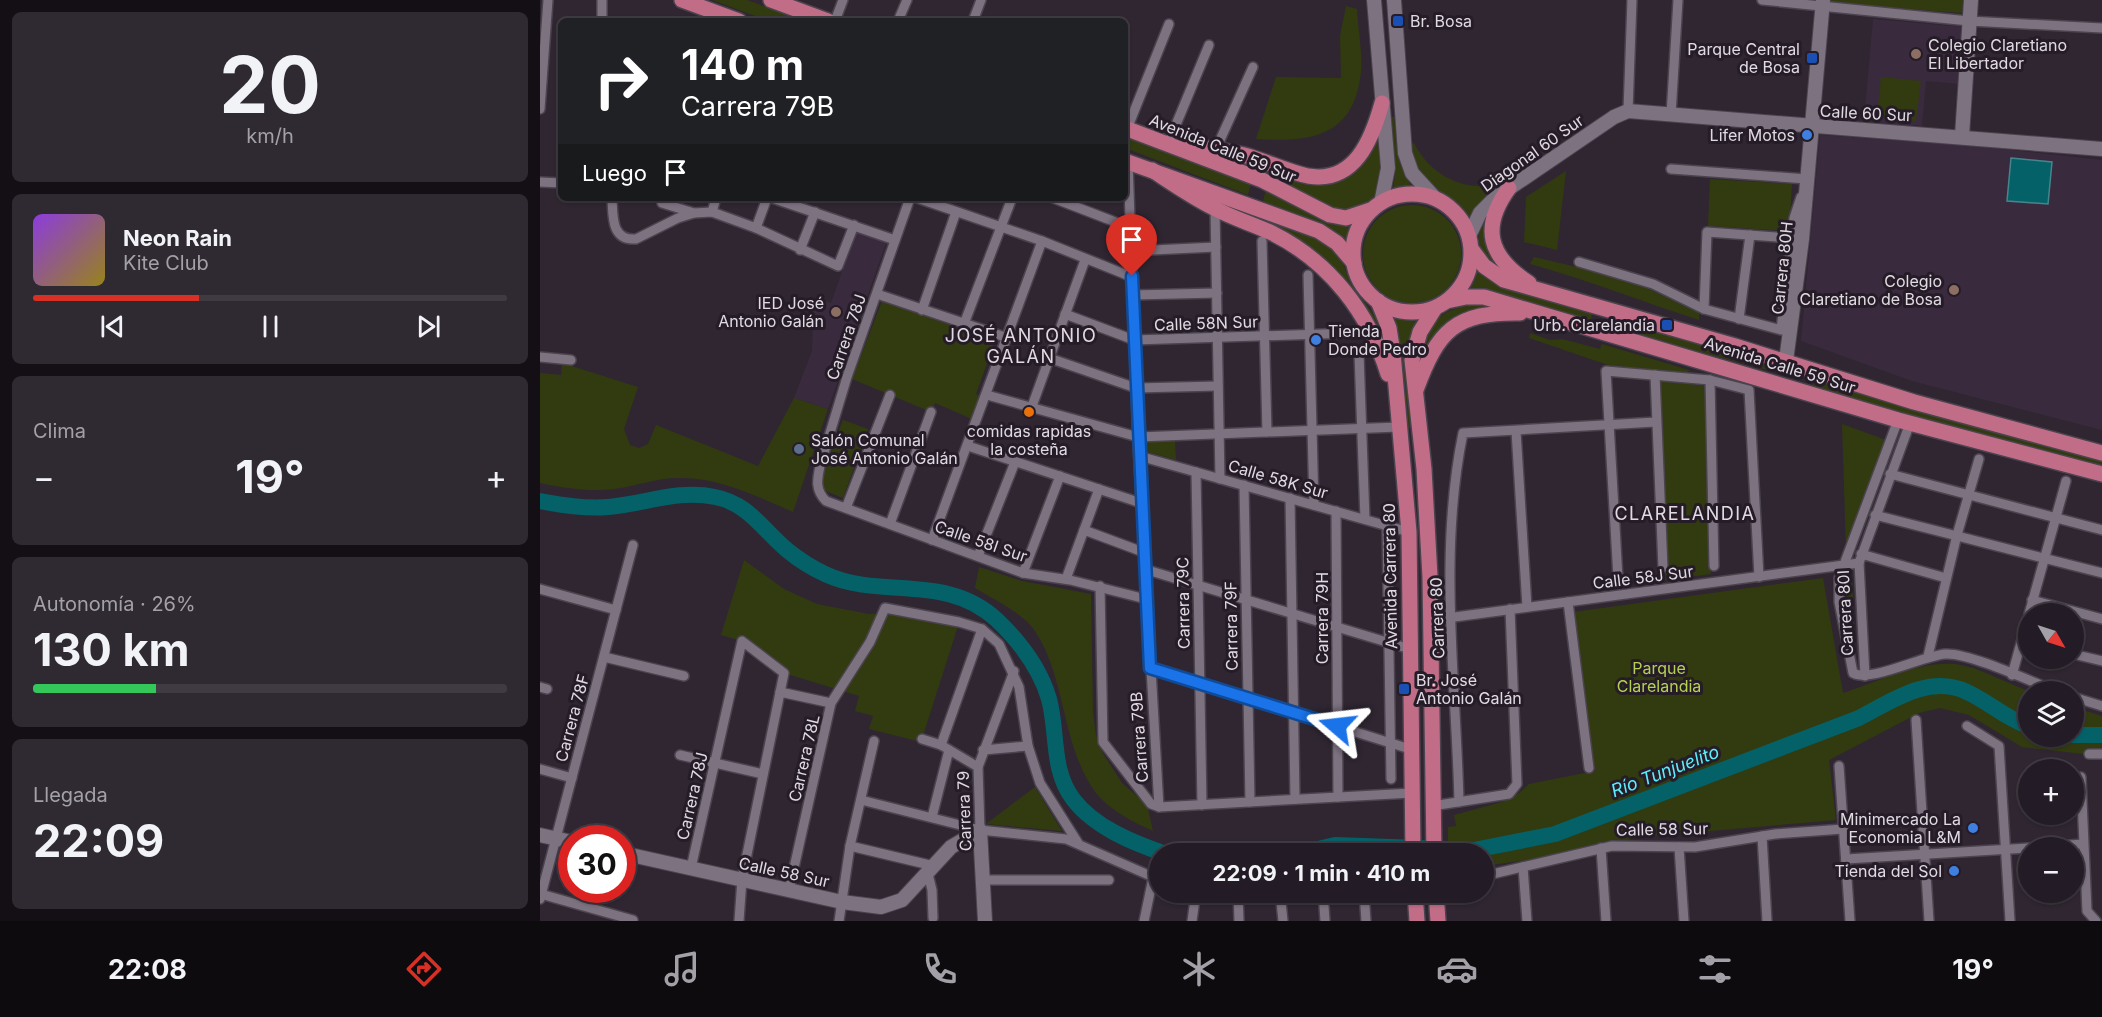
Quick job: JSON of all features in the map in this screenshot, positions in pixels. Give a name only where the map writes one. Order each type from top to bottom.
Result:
[{"type":"main road","points":[[682,0],[731,18]]},
{"type":"main road","points":[[774,1],[820,18]]},
{"type":"main road","points":[[1168,144],[1216,149],[1308,176],[1335,174],[1346,169],[1363,154],[1372,136],[1382,103]]},
{"type":"main road","name":"Avenida Calle 59 Sur","points":[[1128,129],[1270,183],[1330,215],[1346,218],[1377,206]]},
{"type":"main road","points":[[1128,161],[1320,231],[1337,243],[1354,264],[1362,285],[1378,301],[1406,312],[1441,304]]},
{"type":"main road","points":[[1152,170],[1215,209],[1286,241],[1317,263],[1339,284],[1360,311],[1375,338],[1390,378],[1397,411]]},
{"type":"main road","points":[[1509,188],[1494,217],[1492,240],[1505,264],[1542,292]]},
{"type":"main road","points":[[1354,264],[1356,235],[1377,206],[1404,194],[1434,198],[1456,213],[1470,243],[1466,278],[1441,304],[1420,332],[1413,353],[1426,502],[1431,620],[1434,843]]},
{"type":"main road","name":"Avenida Calle 59 Sur","points":[[1470,243],[1484,266],[1496,277],[1786,361],[1914,402],[2102,453]]},
{"type":"main road","name":"Avenida Calle 59 Sur","points":[[1441,304],[1466,297],[1484,297],[1904,421],[2102,474]]},
{"type":"main road","name":"Avenida Carrera 80","points":[[1378,301],[1391,340],[1409,532],[1413,843]]},
{"type":"main road","points":[[1415,393],[1438,343],[1460,323],[1479,315],[1540,313]]},
{"type":"main road","points":[[1416,903],[1417,921]]},
{"type":"main road","points":[[1437,903],[1438,921]]},
{"type":"street","points":[[540,109],[548,0]]},
{"type":"street","points":[[602,0],[602,18]]},
{"type":"street","points":[[836,18],[843,0]]},
{"type":"street","points":[[899,18],[906,0]]},
{"type":"street","points":[[974,18],[981,0]]},
{"type":"street","points":[[1374,0],[1388,168],[1377,206]]},
{"type":"street","points":[[1394,0],[1404,147],[1412,173],[1434,198]]},
{"type":"street","points":[[1628,111],[1632,0]]},
{"type":"street","points":[[1671,115],[1678,0]]},
{"type":"street","points":[[1762,0],[1822,3],[1969,21],[2102,28]]},
{"type":"street","points":[[1962,136],[1971,0]]},
{"type":"street","name":"Carrera 80H","points":[[1786,361],[1800,260],[1822,3]]},
{"type":"street","points":[[1128,123],[1169,24]]},
{"type":"street","points":[[1168,144],[1209,45]]},
{"type":"street","points":[[1216,149],[1253,67]]},
{"type":"street","name":"Calle 60 Sur","points":[[1628,111],[2102,149]]},
{"type":"street","name":"Diagonal 60 Sur","points":[[1470,243],[1480,213],[1509,188],[1614,117],[1628,111]]},
{"type":"street","points":[[1671,169],[1807,179]]},
{"type":"street","name":"Carrera 79B","points":[[1128,178],[1143,552],[1159,807]]},
{"type":"street","name":"Carrera 80H","points":[[1739,319],[1781,330],[1794,218],[1807,179]]},
{"type":"street","points":[[540,182],[558,183]]},
{"type":"street","points":[[612,201],[613,223],[617,232],[629,240],[636,240],[678,218],[694,213],[712,212],[756,228],[838,266],[854,225]]},
{"type":"street","points":[[665,201],[694,213]]},
{"type":"street","points":[[712,212],[715,201]]},
{"type":"street","points":[[756,228],[766,201]]},
{"type":"street","points":[[781,201],[895,240]]},
{"type":"street","name":"Carrera 78J","points":[[817,488],[820,466],[848,377],[909,201]]},
{"type":"street","points":[[925,201],[1042,241],[1085,260],[1132,276]]},
{"type":"street","points":[[964,324],[1011,201]]},
{"type":"street","points":[[1061,201],[1131,228]]},
{"type":"street","points":[[1215,209],[1220,479]]},
{"type":"street","points":[[800,250],[815,212]]},
{"type":"street","points":[[922,310],[956,212]]},
{"type":"street","points":[[1704,309],[1707,232],[1792,240],[1800,260]]},
{"type":"street","points":[[1579,262],[1653,284],[1704,309],[1739,319],[1750,235]]},
{"type":"street","points":[[933,540],[1042,241]]},
{"type":"street","points":[[1262,241],[1267,432]]},
{"type":"street","points":[[1131,250],[1216,247]]},
{"type":"street","points":[[1031,409],[1085,260]]},
{"type":"street","points":[[1308,275],[1314,505]]},
{"type":"street","points":[[1133,295],[1217,293]]},
{"type":"street","points":[[878,294],[1008,338]]},
{"type":"street","name":"Calle 58N Sur","points":[[1065,314],[1134,340],[1352,333]]},
{"type":"street","points":[[1359,354],[1365,519]]},
{"type":"street","points":[[540,357],[571,360]]},
{"type":"street","points":[[1049,358],[1136,388],[1218,386]]},
{"type":"street","points":[[1618,578],[1606,371],[1710,380],[1749,390],[1759,577]]},
{"type":"street","points":[[1655,375],[1663,568]]},
{"type":"street","points":[[1710,380],[1714,566]]},
{"type":"street","points":[[846,508],[890,395]]},
{"type":"street","points":[[987,395],[1031,409],[1138,436],[1399,427]]},
{"type":"street","points":[[890,524],[931,412]]},
{"type":"street","name":"Carrera 80I","points":[[1904,421],[1890,474],[1860,559],[1865,676],[1856,675],[1850,667],[1838,592],[1844,565],[1904,421]]},
{"type":"street","points":[[1527,607],[1516,431],[1656,422]]},
{"type":"street","name":"Carrera 80","points":[[1459,802],[1451,617],[1453,506],[1463,433],[1516,431]]},
{"type":"street","points":[[968,446],[1141,503]]},
{"type":"street","name":"Calle 58K Sur","points":[[1139,456],[1409,532]]},
{"type":"street","points":[[1928,656],[1956,535],[1979,459]]},
{"type":"street","points":[[978,556],[1015,462]]},
{"type":"street","name":"Carrera 79C","points":[[1196,472],[1202,805]]},
{"type":"street","points":[[1890,474],[2102,530]]},
{"type":"street","points":[[1023,573],[1060,476]]},
{"type":"street","points":[[2031,603],[2066,481]]},
{"type":"street","name":"Carrera 79F","points":[[1244,485],[1250,802]]},
{"type":"street","name":"Calle 58I Sur","points":[[817,488],[826,501],[1023,573],[1100,586],[1146,599]]},
{"type":"street","points":[[1066,579],[1099,489]]},
{"type":"street","points":[[1290,498],[1295,800]]},
{"type":"street","name":"Carrera 79H","points":[[1336,511],[1338,797]]},
{"type":"street","points":[[1875,515],[2102,573]]},
{"type":"street","points":[[1387,525],[1391,779]]},
{"type":"street","points":[[1084,530],[1143,552]]},
{"type":"street","name":"Carrera 78F","points":[[541,897],[633,545]]},
{"type":"street","name":"Calle 58J Sur","points":[[1431,620],[1844,565],[1860,559],[1946,578]]},
{"type":"street","points":[[1144,569],[1410,649]]},
{"type":"street","points":[[1100,586],[1103,742],[1144,799],[1159,807],[1412,793]]},
{"type":"street","points":[[540,589],[616,610]]},
{"type":"street","points":[[2032,600],[2102,619]]},
{"type":"street","points":[[1568,602],[1589,768]]},
{"type":"street","name":"Carrera 78L","points":[[789,890],[831,703],[870,642],[885,608],[959,621],[982,629]]},
{"type":"street","points":[[1432,806],[1509,794],[1515,789],[1517,777],[1510,609]]},
{"type":"street","points":[[932,817],[945,748],[982,629],[999,644],[1014,671],[1019,687],[1028,746],[1040,783],[1078,843]]},
{"type":"street","name":"Carrera 78J","points":[[691,868],[742,641],[783,673],[780,692]]},
{"type":"street","points":[[1865,676],[1928,656],[1948,653],[1970,657],[2028,681]]},
{"type":"street","points":[[2012,675],[2018,654]]},
{"type":"street","points":[[604,657],[684,676]]},
{"type":"street","points":[[2084,657],[2102,661]]},
{"type":"street","points":[[1150,668],[1410,748]]},
{"type":"street","name":"Carrera 79","points":[[985,921],[978,767],[1014,671]]},
{"type":"street","points":[[739,921],[742,879],[780,692],[831,703]]},
{"type":"street","points":[[2084,700],[2102,706]]},
{"type":"street","points":[[1917,720],[1929,921]]},
{"type":"street","points":[[1967,726],[1999,746],[2010,921]]},
{"type":"street","points":[[922,739],[945,748],[978,767]]},
{"type":"street","points":[[840,921],[850,846],[874,741]]},
{"type":"street","points":[[983,750],[1028,746]]},
{"type":"street","points":[[2089,754],[2102,754]]},
{"type":"street","points":[[680,755],[763,774]]},
{"type":"street","points":[[1839,766],[1850,921]]},
{"type":"street","points":[[540,769],[572,778]]},
{"type":"street","points":[[861,800],[980,830],[1053,836],[1078,843],[1149,876]]},
{"type":"street","name":"Calle 58 Sur","points":[[1494,874],[1602,848],[1633,844],[1679,847],[1723,844],[1761,836],[1843,829]]},
{"type":"street","name":"Calle 58 Sur","points":[[636,856],[869,907],[892,905],[902,900],[951,846],[980,830]]},
{"type":"street","points":[[540,835],[556,839]]},
{"type":"street","points":[[1761,836],[1767,921]]},
{"type":"street","points":[[850,846],[931,870],[933,918]]},
{"type":"street","points":[[1679,847],[1684,921]]},
{"type":"street","points":[[1602,848],[1606,921]]},
{"type":"street","points":[[1845,859],[2018,848]]},
{"type":"street","points":[[2084,861],[2087,911],[2096,921]]},
{"type":"street","points":[[1523,867],[1527,921]]},
{"type":"street","points":[[983,880],[1109,880]]},
{"type":"street","points":[[541,897],[633,920]]},
{"type":"street","points":[[1144,921],[1149,903]]},
{"type":"street","points":[[1192,921],[1194,903]]},
{"type":"street","points":[[1238,903],[1239,921]]},
{"type":"street","points":[[1281,903],[1283,921]]},
{"type":"street","points":[[1323,903],[1324,921]]},
{"type":"street","points":[[1365,903],[1366,921]]},
{"type":"shaded area","name":"Colegio Claretiano El Libertador","points":[[1873,19],[1964,27],[1959,84],[1926,81],[1922,126],[1864,121]]},
{"type":"shaded area","name":"Colegio Claretiano de Bosa","points":[[1820,135],[1977,146],[2102,160],[2102,430],[1912,381],[1801,341]]},
{"type":"shaded area","name":"IED José Antonio Galán","points":[[856,232],[886,243],[828,409],[794,398],[812,351],[813,321],[808,296],[831,303]]},
{"type":"green space","points":[[712,0],[747,0],[798,18],[761,18]]},
{"type":"green space","points":[[1829,0],[1963,0],[1962,13],[1829,3]]},
{"type":"green space","points":[[1346,6],[1357,9],[1361,62],[1355,99],[1347,114],[1323,133],[1309,137],[1256,139],[1276,77],[1341,78],[1340,36]]},
{"type":"green space","points":[[1881,77],[1921,81],[1916,121],[1877,117]]},
{"type":"green space","points":[[1391,117],[1394,117],[1400,164],[1411,186],[1393,189],[1395,175]]},
{"type":"green space","points":[[1128,136],[1251,183],[1248,195],[1128,149]]},
{"type":"green space","points":[[1379,136],[1381,173],[1373,198],[1367,206],[1339,212],[1285,183],[1221,156],[1239,158],[1296,178],[1358,167],[1369,156]]},
{"type":"green space","points":[[1414,143],[1429,164],[1449,179],[1473,186],[1499,183],[1500,186],[1480,202],[1471,219],[1461,208],[1426,181],[1420,173],[1410,144]]},
{"type":"green space","points":[[1566,171],[1557,250],[1524,242],[1526,197]]},
{"type":"green space","points":[[1710,179],[1792,184],[1789,231],[1708,226]]},
{"type":"green space","points":[[1266,189],[1319,218],[1341,224],[1353,224],[1347,243],[1320,224],[1263,202]]},
{"type":"green space","points":[[1200,192],[1291,226],[1324,242],[1334,250],[1341,259],[1352,285],[1376,319],[1387,354],[1358,298],[1240,214]]},
{"type":"green space","points":[[1412,205],[1431,209],[1446,220],[1457,235],[1461,254],[1457,273],[1446,288],[1431,299],[1412,303],[1393,299],[1378,288],[1367,273],[1363,254],[1367,235],[1378,220],[1393,209]]},
{"type":"green space","points":[[1489,209],[1507,273],[1489,260],[1480,246],[1478,238]]},
{"type":"green space","points":[[1534,257],[1594,271],[1647,288],[1699,313],[1699,320],[1530,264]]},
{"type":"green space","points":[[1476,267],[1489,280],[1500,286],[1592,314],[1591,321],[1508,296],[1470,289],[1476,277]]},
{"type":"green space","points":[[882,301],[995,341],[976,394],[981,396],[972,419],[935,403],[931,412],[852,379]]},
{"type":"green space","points":[[1477,304],[1491,306],[1463,315],[1445,327],[1432,345],[1419,371],[1422,344],[1433,324],[1451,310]]},
{"type":"green space","points":[[1394,318],[1417,320],[1411,333],[1406,359],[1411,428],[1408,428]]},
{"type":"green space","points":[[1611,319],[1791,369],[1789,376],[1609,327]]},
{"type":"green space","points":[[1530,333],[1550,340],[1562,339],[1600,349],[1602,344],[1689,370],[1687,375],[1611,366],[1529,338]]},
{"type":"green space","points":[[562,363],[638,387],[624,429],[630,445],[639,448],[648,444],[656,425],[758,466],[794,398],[828,409],[793,512],[739,489],[697,479],[664,479],[605,490],[577,489],[540,483],[540,373],[561,375]]},
{"type":"green space","points":[[1814,376],[1918,412],[2102,460],[2102,467],[1879,407],[1811,384]]},
{"type":"green space","points":[[1656,380],[1705,386],[1711,574],[1665,580]]},
{"type":"green space","points":[[843,420],[868,429],[843,498],[821,489],[820,478]]},
{"type":"green space","points":[[1842,424],[1886,440],[1846,551]]},
{"type":"green space","points":[[1175,439],[1176,460],[1145,451],[1145,441]]},
{"type":"green space","points":[[744,560],[784,589],[817,604],[869,614],[894,613],[958,626],[921,742],[869,729],[873,716],[855,711],[859,696],[784,673],[742,641],[721,635]]},
{"type":"green space","points":[[979,567],[1022,581],[1091,594],[1093,713],[1096,735],[1102,752],[1122,783],[1147,805],[1153,831],[1114,810],[1096,793],[1076,755],[1053,670],[1045,650],[1035,631],[1023,618],[975,588]]},
{"type":"green space","points":[[1847,573],[1852,579],[1855,644],[1852,646],[1843,599],[1844,580]]},
{"type":"green space","name":"Parque Clarelandia","points":[[1823,578],[1843,693],[1912,669],[1941,664],[1964,666],[2018,686],[2018,745],[1969,715],[1940,708],[1919,713],[1829,760],[1836,820],[1641,837],[1555,856],[1494,865],[1494,843],[1448,843],[1448,827],[1456,826],[1454,815],[1502,802],[1519,793],[1529,784],[1595,771],[1573,612]]},
{"type":"green space","points":[[2084,710],[2102,716],[2102,756],[2022,747],[2084,747]]},
{"type":"green space","points":[[1035,787],[1062,831],[986,824]]},
{"type":"water","points":[[2011,158],[2052,162],[2048,204],[2007,201]]},
{"type":"waterway","name":"Río Tunjuelito","points":[[540,501],[599,507],[675,496],[715,497],[727,500],[746,511],[787,550],[825,574],[868,585],[935,591],[956,596],[977,605],[1014,637],[1040,677],[1052,712],[1061,776],[1073,799],[1103,826],[1149,848]]},
{"type":"waterway","name":"Río Tunjuelito","points":[[1494,846],[1555,834],[1859,718],[1911,692],[1925,688],[1953,687],[1967,692],[2018,722]]},
{"type":"waterway","name":"Río Tunjuelito","points":[[2084,735],[2102,735]]},
{"type":"place","name":"Br. Bosa","points":[[1398,21]]},
{"type":"place","name":"Colegio Claretiano El Libertador","points":[[1916,54]]},
{"type":"place","name":"Parque Central de Bosa","points":[[1812,58]]},
{"type":"place","name":"Lifer Motos","points":[[1807,135]]},
{"type":"place","name":"Colegio Claretiano de Bosa","points":[[1954,290]]},
{"type":"place","name":"IED José Antonio Galán","points":[[836,312]]},
{"type":"place","name":"Urb. Clarelandia","points":[[1667,325]]},
{"type":"place","name":"Tienda Donde Pedro","points":[[1316,340]]},
{"type":"place","name":"comidas rapidas la costeña","points":[[1029,412]]},
{"type":"place","name":"Salón Comunal José Antonio Galán","points":[[799,449]]},
{"type":"place","name":"Br. José Antonio Galán","points":[[1404,689]]},
{"type":"place","name":"Minimercado La Economia L&M","points":[[1973,828]]},
{"type":"place","name":"Tienda del Sol","points":[[1954,871]]},
{"type":"district","name":"JOSÉ ANTONIO GALÁN","points":[[1021,345]]},
{"type":"district","name":"CLARELANDIA","points":[[1685,513]]},
{"type":"route","points":[[1132,276],[1150,668],[1337,726]]}]
